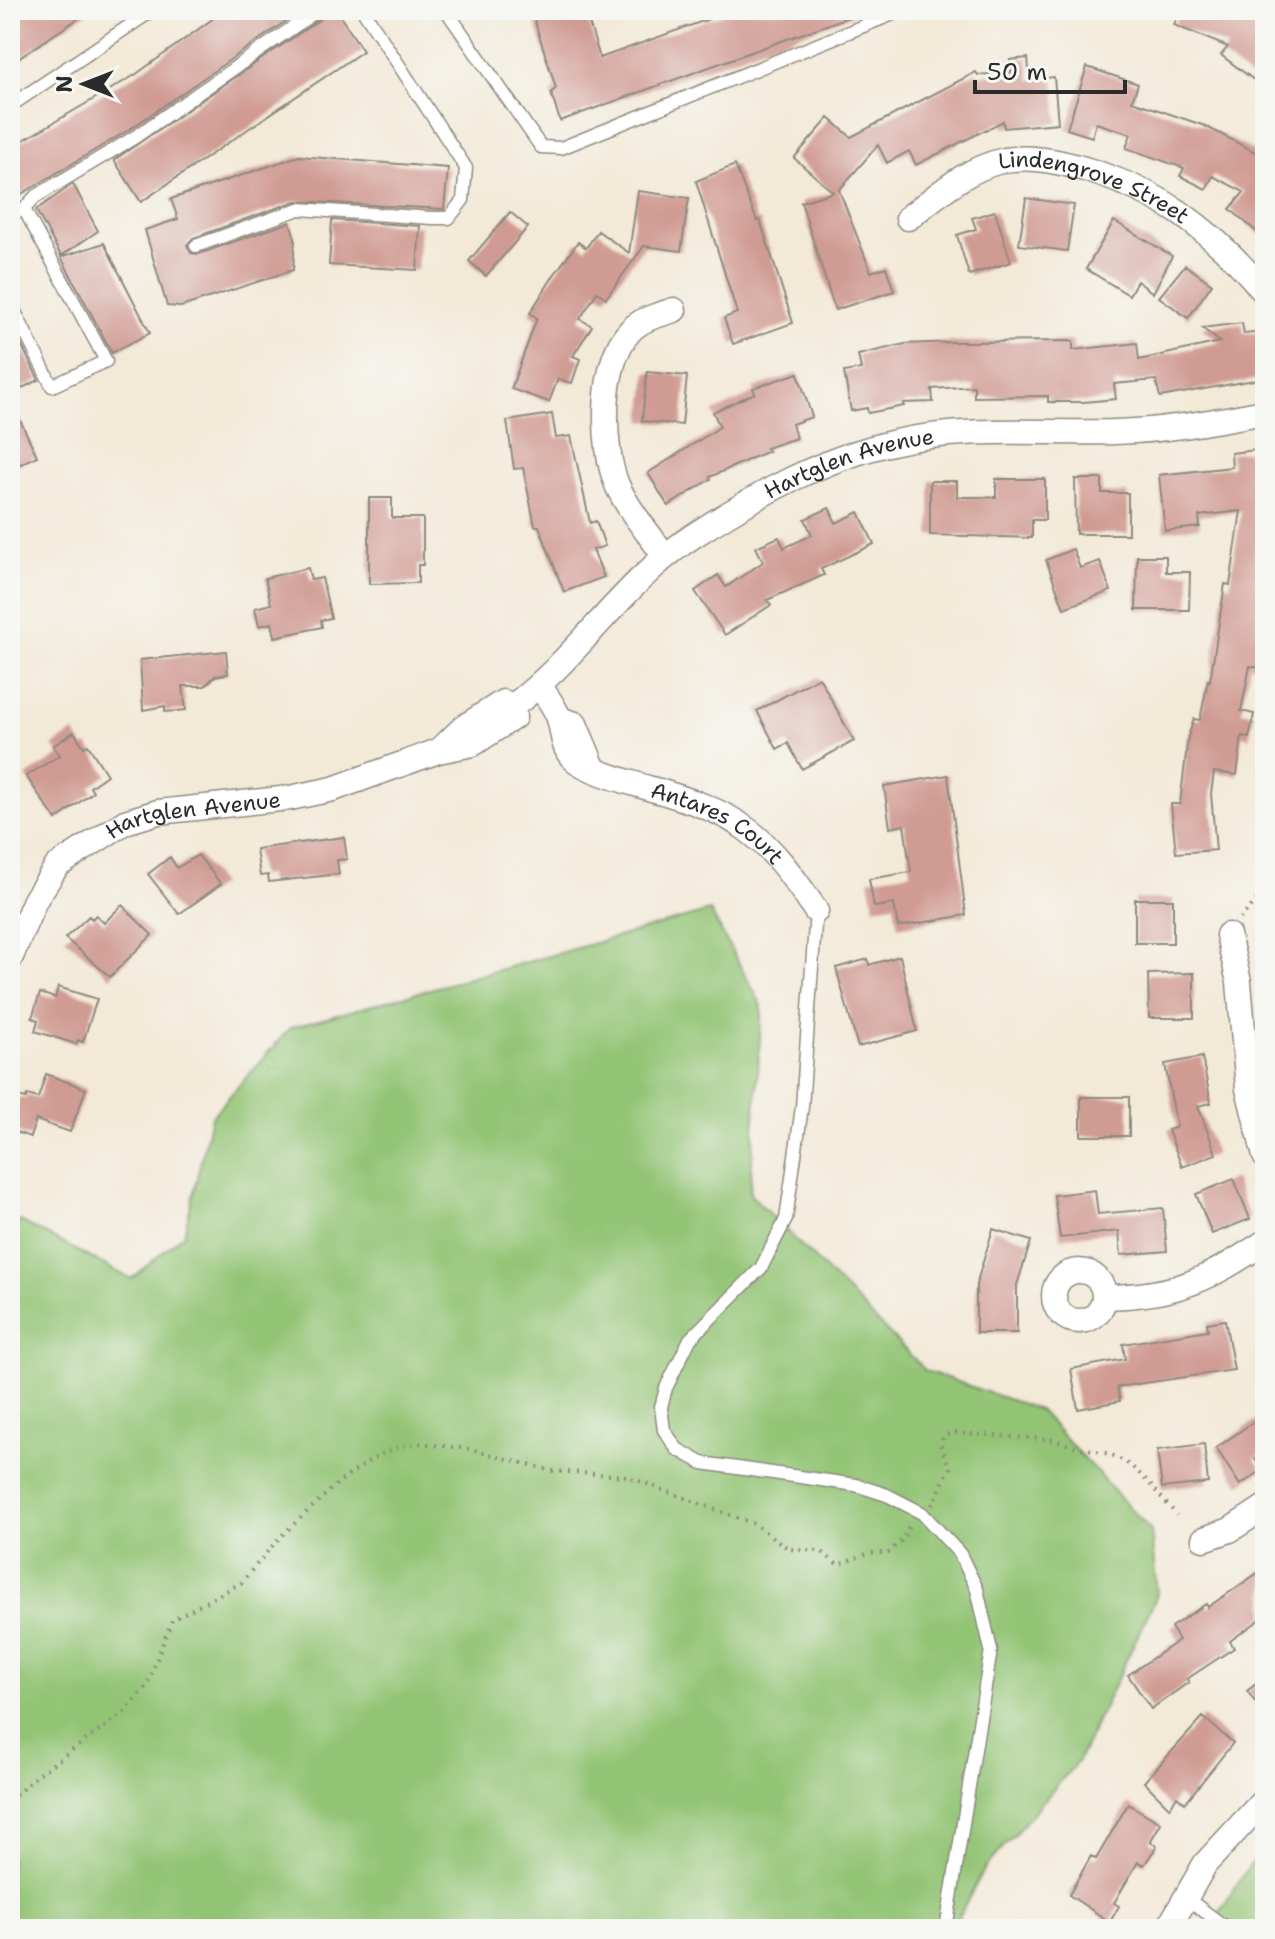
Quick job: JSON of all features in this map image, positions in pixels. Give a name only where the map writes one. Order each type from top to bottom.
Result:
[{"type":"street","name":"Lindengrove Street","points":[[908,218],[962,176],[987,166],[1027,158],[1050,162],[1111,180],[1179,213],[1228,253],[1265,293]]},
{"type":"street","points":[[665,556],[616,481],[606,405],[612,367],[628,332],[643,321],[674,310]]},
{"type":"street","name":"Hartglen Avenue","points":[[11,953],[35,900],[57,866],[125,822],[158,812],[311,794],[391,771],[438,751],[464,727],[503,702],[513,706],[540,686],[624,594],[665,556],[705,529],[820,465],[896,442],[994,433],[1153,430],[1265,412]]},
{"type":"street","name":"Antares Court","points":[[540,686],[559,719],[575,724],[593,767],[627,782],[705,805],[744,826],[777,853],[816,911]]},
{"type":"street","points":[[1228,935],[1239,982],[1248,1089],[1265,1156]]},
{"type":"street","points":[[1105,1297],[1182,1289],[1218,1273],[1265,1242]]},
{"type":"street","points":[[1204,1539],[1230,1530],[1265,1507]]},
{"type":"street","points":[[1168,1929],[1205,1864],[1265,1799]]},
{"type":"lane","points":[[10,106],[153,10]]},
{"type":"lane","points":[[10,213],[24,209],[35,197],[99,160],[318,10]]},
{"type":"lane","points":[[196,246],[299,209],[432,218],[449,218],[457,210],[463,200],[466,168],[363,10]]},
{"type":"lane","points":[[446,10],[541,147],[561,148],[903,10]]},
{"type":"lane","points":[[10,302],[52,386],[106,361],[24,209]]},
{"type":"lane","points":[[816,911],[802,1107],[786,1219],[761,1268],[690,1339],[666,1388],[661,1407],[664,1430],[677,1449],[702,1463],[856,1485],[887,1495],[922,1513],[960,1554],[977,1589],[991,1650],[946,1929]]},
{"type":"lane","points":[[1185,1897],[1228,1929]]},
{"type":"path","points":[[1228,935],[1254,900],[1265,891]]},
{"type":"path","points":[[10,1801],[36,1776],[124,1713],[146,1687],[172,1620],[241,1583],[279,1538],[339,1482],[392,1449],[418,1443],[470,1449],[553,1471],[626,1476],[754,1524],[789,1549],[821,1551],[838,1565],[869,1553],[888,1553],[904,1538],[912,1520],[931,1507],[950,1468],[940,1444],[944,1435],[956,1433],[1056,1440],[1071,1447],[1107,1453],[1131,1465],[1177,1515]]},
{"type":"green space","points":[[710,911],[762,1006],[750,1194],[926,1371],[1039,1410],[1151,1531],[1157,1595],[1078,1761],[985,1868],[952,1929],[10,1929],[10,1230],[20,1221],[131,1279],[184,1234],[211,1117],[290,1028]]},
{"type":"green space","points":[[1265,1849],[1265,1929],[1208,1929],[1248,1868]]},
{"type":"building","points":[[10,10],[91,10],[10,64]]},
{"type":"building","points":[[225,10],[302,10],[130,129],[10,201],[10,148],[135,75]]},
{"type":"building","points":[[327,10],[336,10],[363,51],[141,202],[114,160],[323,17]]},
{"type":"building","points":[[531,10],[585,10],[600,58],[734,10],[862,12],[560,121],[551,93],[556,88]]},
{"type":"building","points":[[1180,10],[1260,10],[1265,14],[1265,74],[1258,83],[1221,55],[1228,47],[1174,25]]},
{"type":"building","points":[[1028,58],[1030,80],[1054,77],[1058,123],[1004,128],[1003,121],[916,165],[909,151],[887,163],[878,145],[839,190],[871,272],[886,267],[894,291],[835,310],[801,202],[833,192],[794,158],[829,118],[851,137],[976,72],[978,75],[1011,72],[1010,60]]},
{"type":"building","points":[[1087,67],[1138,84],[1132,101],[1205,126],[1265,157],[1265,239],[1230,209],[1244,192],[1213,176],[1206,189],[1180,176],[1184,168],[1126,148],[1131,134],[1096,123],[1092,137],[1067,129]]},
{"type":"building","points":[[299,156],[448,168],[444,209],[296,201],[193,238],[187,245],[191,253],[199,254],[290,222],[295,238],[293,270],[181,307],[167,306],[145,230],[178,219],[171,199]]},
{"type":"building","points":[[735,165],[757,221],[760,220],[793,323],[733,344],[724,318],[737,313],[696,181]]},
{"type":"building","points":[[73,184],[98,231],[61,256],[36,210]]},
{"type":"building","points":[[638,191],[689,198],[681,251],[644,246],[606,298],[597,292],[580,319],[592,326],[573,356],[580,359],[572,383],[558,379],[549,402],[511,389],[537,318],[530,313],[578,242],[586,248],[598,231],[629,253]]},
{"type":"building","points":[[1026,198],[1074,205],[1067,251],[1019,245]]},
{"type":"building","points":[[995,211],[1011,262],[969,275],[957,235],[976,229],[972,218]]},
{"type":"building","points":[[510,212],[528,227],[486,276],[469,261]]},
{"type":"building","points":[[332,220],[420,226],[417,270],[329,265]]},
{"type":"building","points":[[1114,221],[1172,256],[1153,293],[1137,281],[1129,295],[1086,269]]},
{"type":"building","points":[[104,243],[150,333],[112,353],[61,257]]},
{"type":"building","points":[[1185,265],[1212,284],[1188,318],[1159,297]]},
{"type":"building","points":[[10,322],[39,380],[10,394]]},
{"type":"building","points":[[1242,323],[1244,334],[1262,332],[1265,378],[1160,397],[1156,380],[1114,384],[1116,399],[1084,402],[1048,402],[1048,396],[974,397],[974,386],[932,389],[933,402],[903,403],[904,406],[868,413],[867,408],[851,411],[844,372],[861,369],[858,355],[905,344],[1073,341],[1073,350],[1137,343],[1139,360],[1220,342],[1202,328]]},
{"type":"building","points":[[647,372],[687,376],[682,425],[642,421]]},
{"type":"building","points":[[798,373],[812,417],[792,424],[796,438],[766,448],[768,451],[710,477],[668,506],[648,473],[720,427],[713,412],[755,393],[753,388]]},
{"type":"building","points":[[10,399],[37,456],[10,469]]},
{"type":"building","points":[[552,414],[556,438],[571,436],[590,523],[596,521],[605,546],[593,550],[604,577],[564,592],[539,526],[535,526],[523,468],[514,469],[507,421]]},
{"type":"building","points":[[1265,449],[1265,669],[1250,666],[1241,711],[1254,714],[1249,738],[1242,736],[1237,775],[1214,772],[1211,794],[1216,850],[1176,853],[1171,804],[1180,804],[1188,737],[1194,719],[1200,720],[1210,681],[1225,584],[1230,585],[1241,511],[1199,516],[1200,527],[1165,531],[1159,475],[1232,467],[1231,453]]},
{"type":"building","points":[[996,479],[1045,479],[1045,520],[1032,520],[1032,538],[930,535],[930,481],[957,481],[957,497],[996,497]]},
{"type":"building","points":[[1075,479],[1102,479],[1102,493],[1128,493],[1128,534],[1076,534]]},
{"type":"building","points":[[369,498],[392,498],[392,518],[423,518],[423,565],[418,565],[418,583],[369,584]]},
{"type":"building","points":[[829,508],[836,523],[859,512],[874,544],[821,569],[824,575],[767,600],[771,605],[725,635],[695,591],[718,575],[726,587],[763,562],[756,547],[779,537],[784,548],[812,535],[805,519]]},
{"type":"building","points":[[1073,549],[1080,568],[1100,561],[1111,591],[1064,608],[1046,560]]},
{"type":"building","points":[[1137,556],[1166,556],[1166,572],[1190,572],[1189,610],[1136,610]]},
{"type":"building","points":[[308,568],[311,580],[322,578],[331,618],[321,620],[322,627],[275,637],[272,623],[259,626],[255,608],[271,604],[265,578]]},
{"type":"building","points":[[226,651],[228,674],[215,676],[205,686],[183,686],[186,710],[165,712],[165,706],[143,710],[140,660]]},
{"type":"building","points":[[819,677],[854,741],[802,769],[788,743],[777,749],[757,711]]},
{"type":"building","points":[[74,732],[84,747],[88,745],[107,775],[90,787],[93,792],[56,820],[26,776],[60,755],[53,746]]},
{"type":"building","points":[[948,775],[966,915],[898,927],[894,904],[874,907],[869,879],[911,872],[904,825],[890,828],[884,786]]},
{"type":"building","points":[[344,837],[347,859],[337,860],[339,874],[269,882],[268,875],[260,876],[256,849]]},
{"type":"building","points":[[198,855],[221,884],[179,914],[148,874],[170,857],[177,868]]},
{"type":"building","points":[[1135,899],[1173,899],[1173,943],[1135,943]]},
{"type":"building","points":[[122,905],[152,935],[110,977],[65,938],[89,916],[92,919],[96,915],[104,923]]},
{"type":"building","points":[[900,956],[917,1031],[858,1047],[836,968],[868,959],[869,965]]},
{"type":"building","points":[[1194,973],[1194,1018],[1149,1018],[1148,974]]},
{"type":"building","points":[[58,987],[97,999],[83,1042],[78,1040],[76,1044],[35,1031],[38,1020],[32,1018],[40,993],[55,998]]},
{"type":"building","points":[[1202,1057],[1211,1103],[1198,1106],[1216,1154],[1182,1167],[1168,1130],[1177,1127],[1165,1064]]},
{"type":"building","points":[[46,1074],[86,1089],[70,1132],[36,1120],[30,1137],[10,1130],[19,1097],[26,1099],[27,1095],[38,1098]]},
{"type":"building","points":[[1081,1097],[1129,1097],[1129,1136],[1081,1136]]},
{"type":"building","points":[[1234,1179],[1250,1219],[1212,1234],[1196,1194]]},
{"type":"building","points":[[1095,1190],[1098,1214],[1163,1208],[1167,1251],[1121,1255],[1119,1231],[1060,1238],[1054,1195]]},
{"type":"building","points":[[993,1229],[1031,1241],[1017,1285],[1017,1333],[976,1333],[976,1285]]},
{"type":"building","points":[[1225,1320],[1234,1370],[1117,1387],[1120,1401],[1078,1409],[1071,1369],[1125,1359],[1123,1344],[1208,1330],[1207,1323]]},
{"type":"building","points":[[1265,1414],[1265,1452],[1255,1459],[1262,1470],[1240,1485],[1216,1448]]},
{"type":"building","points":[[1204,1444],[1208,1483],[1162,1488],[1157,1450]]},
{"type":"building","points":[[1265,1568],[1265,1616],[1230,1641],[1234,1648],[1187,1679],[1189,1682],[1151,1709],[1128,1675],[1179,1640],[1171,1627],[1206,1604],[1208,1607]]},
{"type":"building","points":[[1265,1677],[1265,1715],[1247,1691]]},
{"type":"building","points":[[1203,1717],[1233,1743],[1185,1803],[1177,1796],[1170,1808],[1144,1782]]},
{"type":"building","points":[[1128,1804],[1161,1823],[1150,1842],[1157,1846],[1144,1865],[1138,1862],[1114,1903],[1119,1906],[1110,1922],[1069,1895],[1091,1856],[1096,1859]]}]
